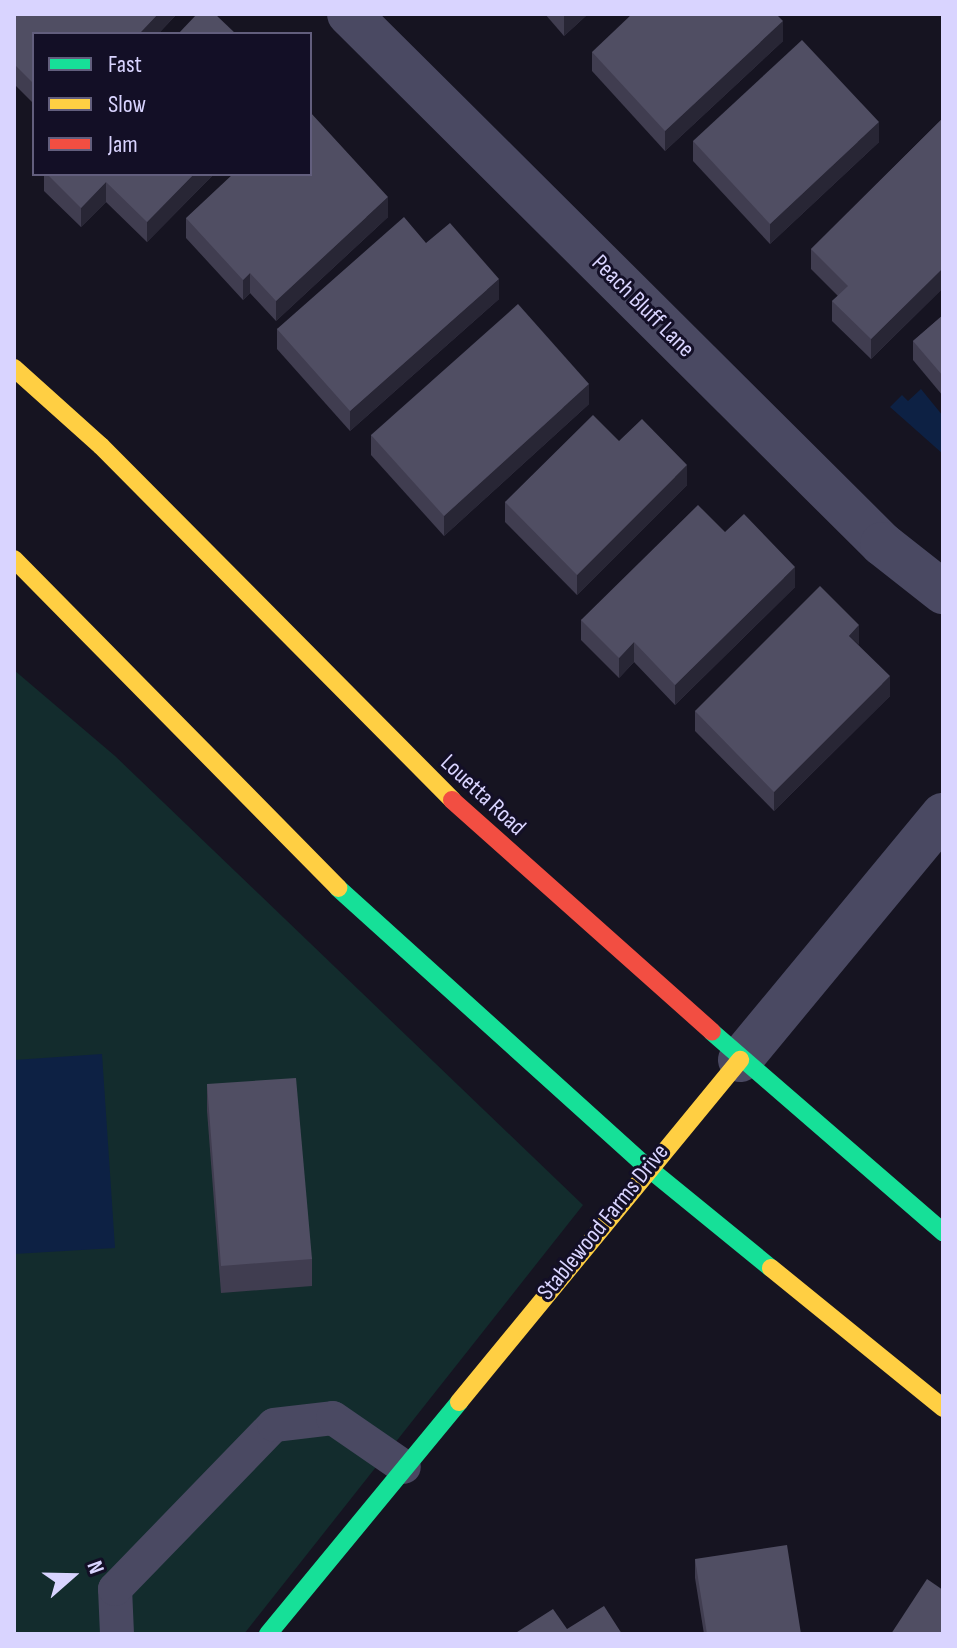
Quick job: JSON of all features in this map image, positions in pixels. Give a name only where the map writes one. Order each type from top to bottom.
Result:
[{"type":"main road","name":"Louetta Road","points":[[14,368],[101,446],[422,772],[740,1060],[943,1232]]},
{"type":"main road","points":[[14,559],[323,874],[647,1167],[943,1408]]},
{"type":"main road","name":"Stablewood Farms Drive","points":[[268,1634],[647,1167],[740,1060]]},
{"type":"street","name":"Peach Bluff Lane","points":[[349,14],[882,544],[943,592]]},
{"type":"street","name":"Stablewood Farms Drive","points":[[740,1060],[943,815]]},
{"type":"lane","points":[[117,1634],[115,1589],[274,1425],[333,1418],[404,1467]]},
{"type":"green space","points":[[14,670],[115,756],[583,1205],[244,1634],[14,1634]]},
{"type":"water","points":[[921,389],[943,416],[943,454],[890,407],[902,395],[908,401]]},
{"type":"water","points":[[102,1054],[115,1248],[14,1254],[14,1060]]},
{"type":"building","points":[[14,14],[158,14],[141,32],[32,32],[32,82],[14,64]]},
{"type":"building","points":[[197,14],[215,14],[234,32],[180,32]]},
{"type":"building","points":[[632,14],[776,14],[783,21],[665,131],[592,52]]},
{"type":"building","points":[[802,40],[879,122],[770,224],[693,141]]},
{"type":"building","points":[[312,114],[388,197],[276,301],[250,273],[243,280],[186,218],[231,176],[312,176]]},
{"type":"building","points":[[943,118],[943,268],[871,339],[832,301],[848,286],[811,249]]},
{"type":"building","points":[[49,176],[192,176],[147,222],[106,182],[81,208]]},
{"type":"building","points":[[404,217],[426,243],[450,223],[499,279],[350,411],[277,329]]},
{"type":"building","points":[[518,304],[589,384],[444,516],[371,435]]},
{"type":"building","points":[[943,315],[943,376],[913,341]]},
{"type":"building","points":[[593,415],[619,441],[642,419],[687,465],[577,575],[505,502]]},
{"type":"building","points":[[698,505],[725,532],[744,514],[795,567],[675,685],[634,642],[619,658],[581,620]]},
{"type":"building","points":[[820,586],[859,625],[849,636],[890,676],[774,792],[695,711]]},
{"type":"building","points":[[296,1078],[312,1259],[221,1266],[207,1084]]},
{"type":"building","points":[[787,1545],[801,1634],[707,1634],[695,1559]]},
{"type":"building","points":[[927,1579],[943,1590],[943,1634],[891,1634]]},
{"type":"building","points":[[604,1606],[622,1634],[514,1634],[553,1609],[567,1629]]},
{"type":"traffic: fast","points":[[338,888],[647,1167],[771,1268]]},
{"type":"traffic: fast","points":[[712,1032],[943,1232]]},
{"type":"traffic: fast","points":[[268,1634],[459,1402]]},
{"type":"traffic: slow","points":[[14,368],[101,446],[452,800]]},
{"type":"traffic: slow","points":[[14,559],[338,888]]},
{"type":"traffic: slow","points":[[459,1402],[740,1060]]},
{"type":"traffic: slow","points":[[771,1268],[943,1408]]},
{"type":"traffic: jam","points":[[452,800],[712,1032]]}]
